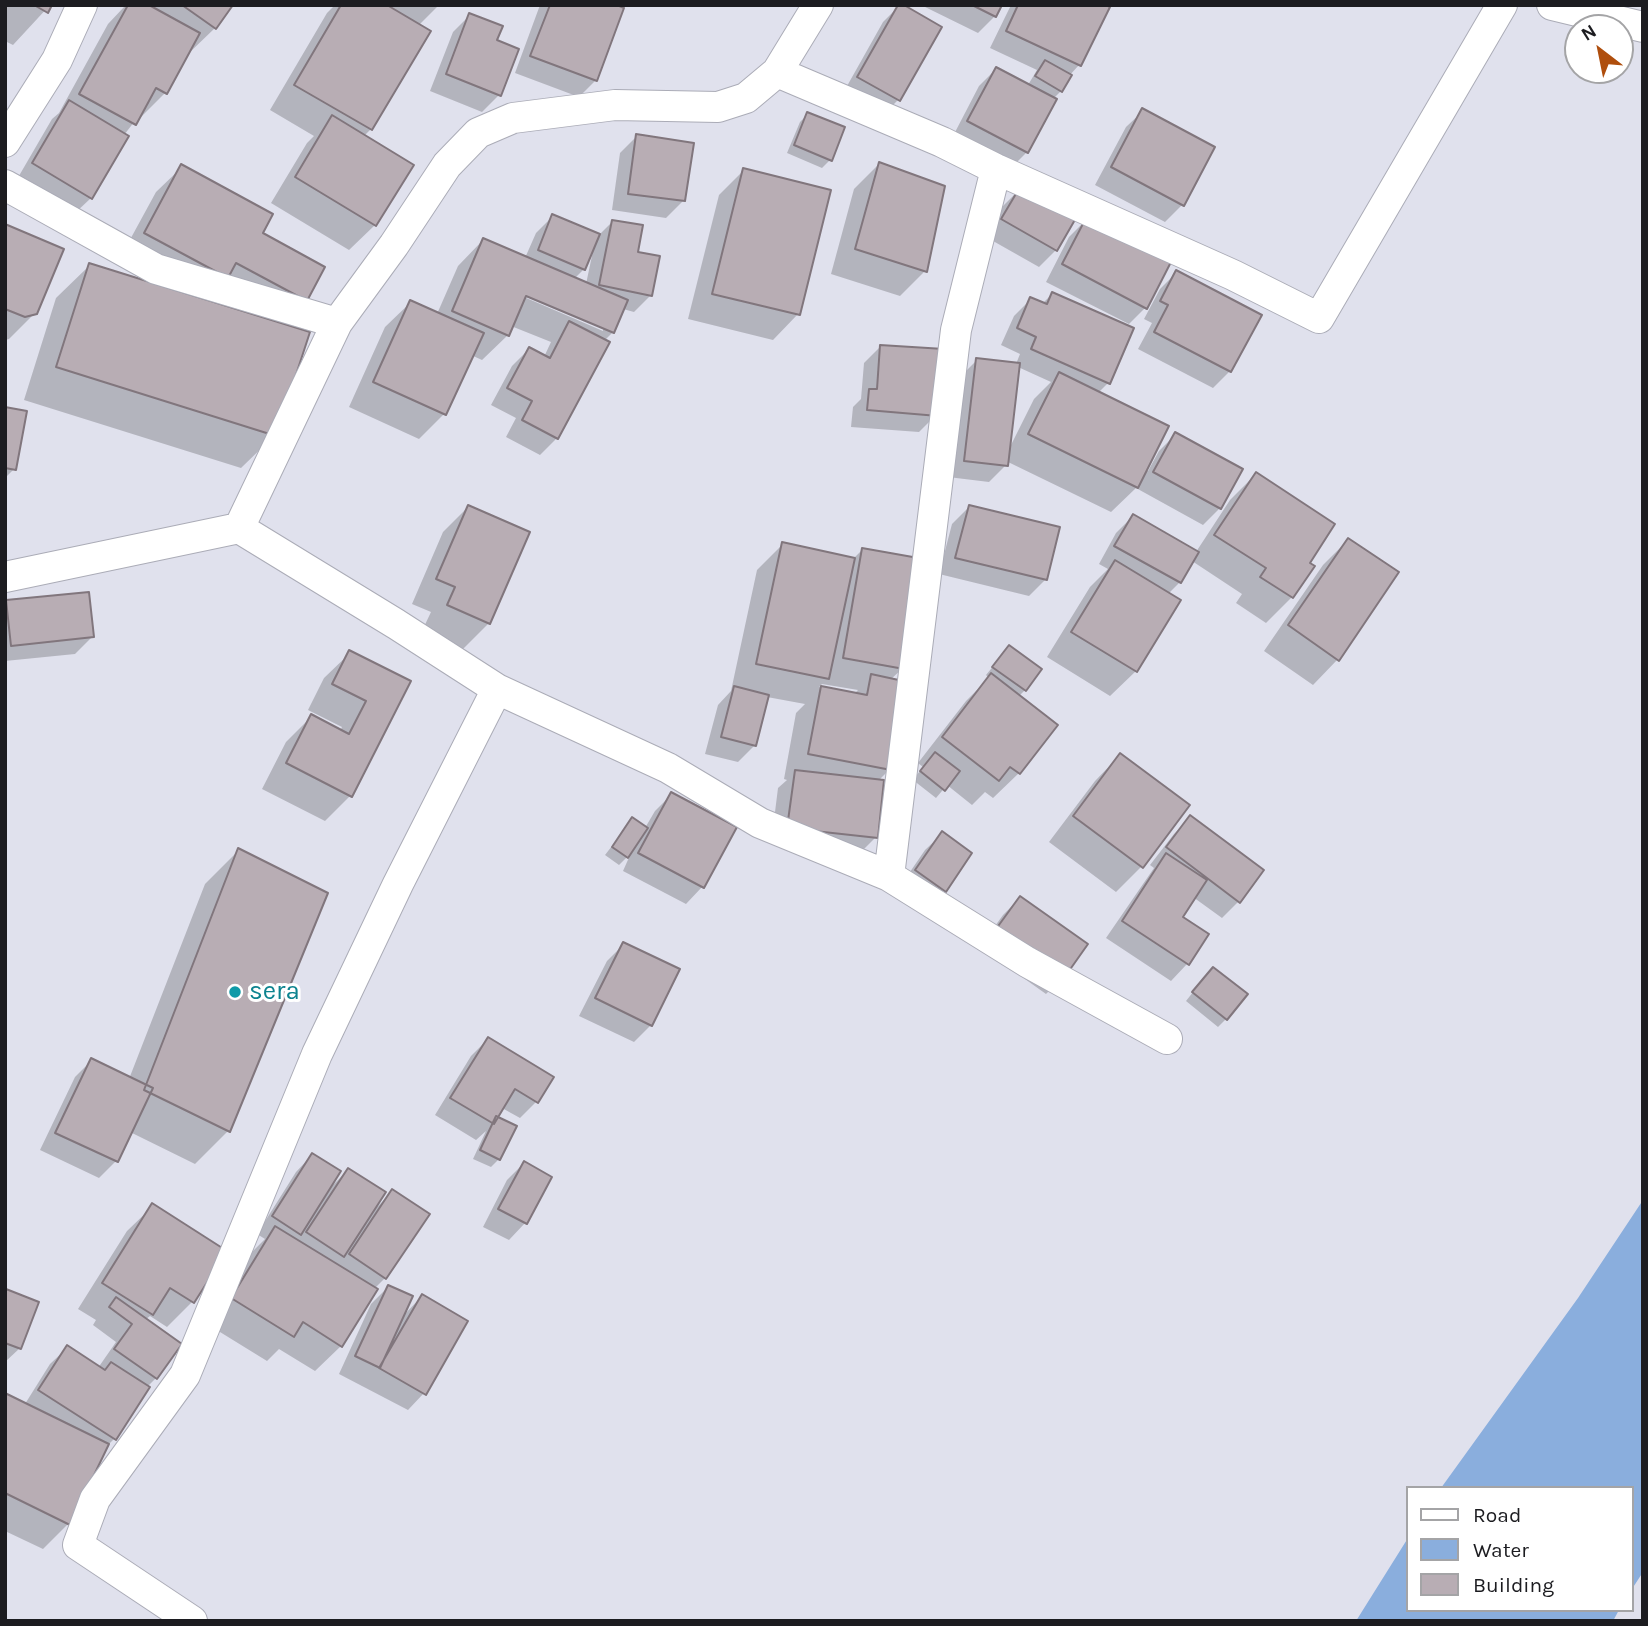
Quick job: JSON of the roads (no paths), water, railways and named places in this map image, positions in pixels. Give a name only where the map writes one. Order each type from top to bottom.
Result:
[{"type":"street","points":[[5,142],[57,60],[82,5]]},
{"type":"street","points":[[239,528],[337,323],[394,245],[447,165],[478,133],[513,118],[615,105],[718,107],[746,98],[777,72],[818,5]]},
{"type":"street","points":[[777,72],[942,142],[996,169],[1233,275],[1319,318],[1502,5]]},
{"type":"street","points":[[1552,5],[1643,27]]},
{"type":"street","points":[[889,876],[956,330],[996,169]]},
{"type":"street","points":[[5,185],[156,269],[337,323]]},
{"type":"street","points":[[5,578],[239,528],[396,624],[497,690],[668,768],[760,824],[889,876],[1027,962],[1167,1039]]},
{"type":"street","points":[[192,1621],[78,1545],[95,1499],[185,1375],[317,1054],[398,884],[497,690]]},
{"type":"water","points":[[1643,1200],[1643,1572],[1634,1586],[1634,1486],[1442,1486],[1578,1298]]},
{"type":"water","points":[[1406,1541],[1406,1612],[1618,1612],[1613,1621],[1356,1621]]},
{"type":"place","name":"sera","points":[[235,992]]}]
